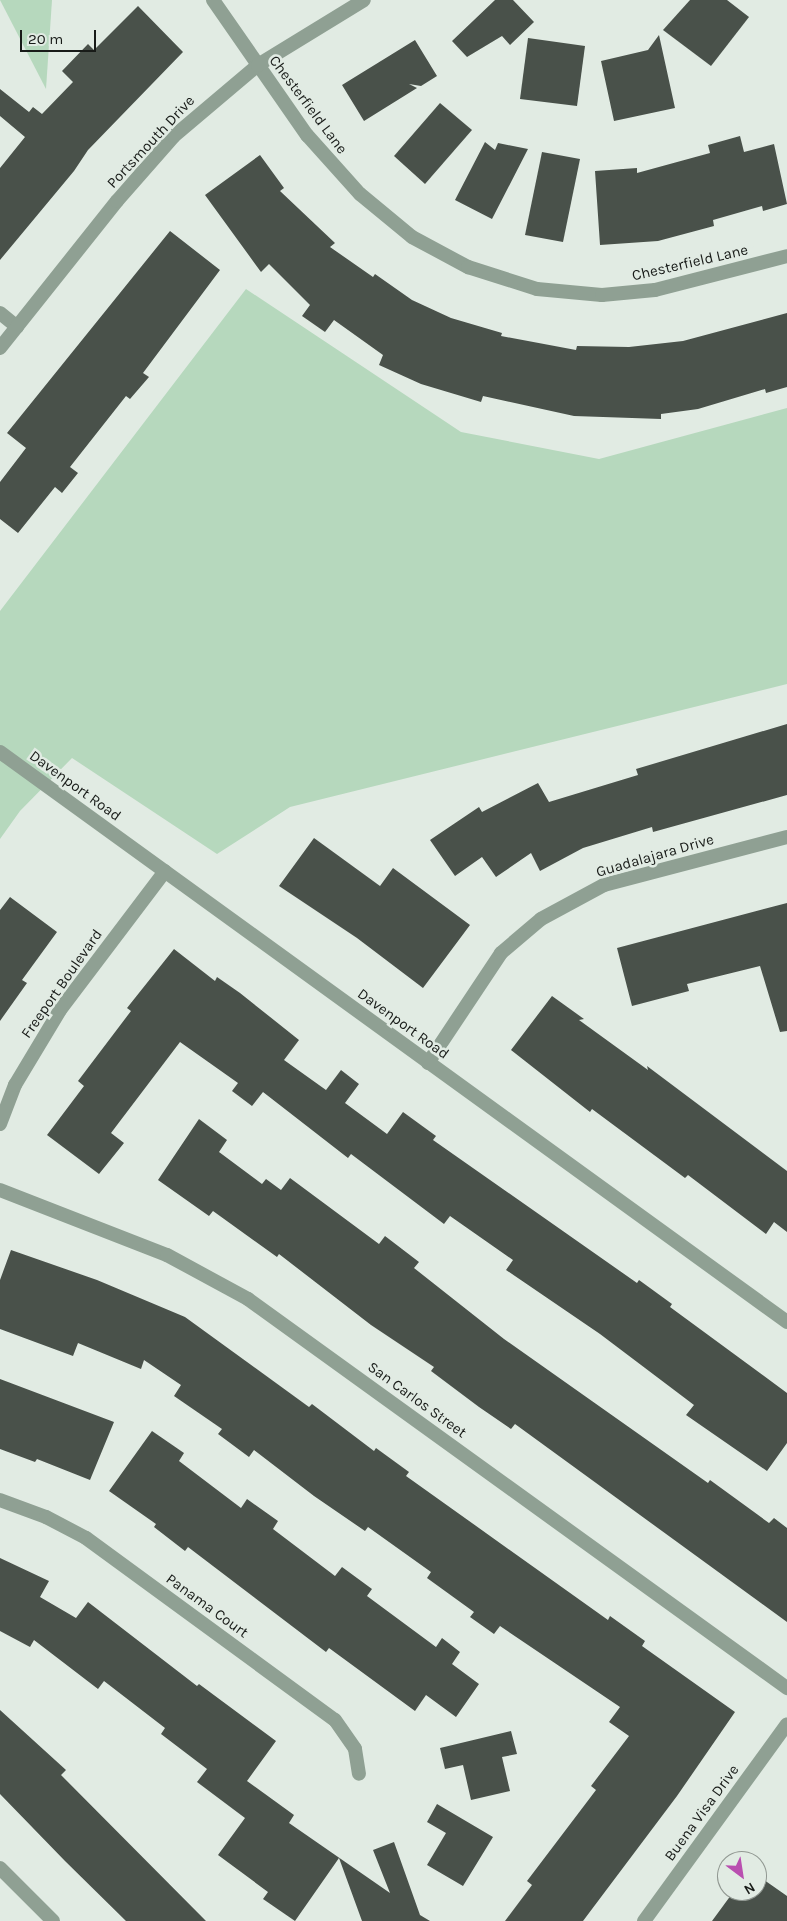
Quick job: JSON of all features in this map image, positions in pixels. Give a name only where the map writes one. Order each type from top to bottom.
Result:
[{"type":"street","name":"Chesterfield Lane","points":[[213,0],[307,136],[382,216],[437,253],[502,280],[573,295],[628,294],[787,256]]},
{"type":"street","name":"Portsmouth Drive","points":[[0,348],[146,166],[206,107],[258,65],[364,0]]},
{"type":"street","points":[[0,313],[17,327]]},
{"type":"street","name":"Davenport Road","points":[[0,752],[787,1322]]},
{"type":"street","name":"Guadalajara Drive","points":[[428,1063],[501,953],[541,919],[604,885],[787,837]]},
{"type":"street","name":"Freeport Boulevard","points":[[0,1124],[15,1085],[60,1010],[165,871]]},
{"type":"street","name":"San Carlos Street","points":[[0,1190],[167,1255],[248,1299],[787,1688]]},
{"type":"street","name":"Panama Court","points":[[0,1500],[46,1517],[86,1538],[335,1720],[355,1750],[360,1774]]},
{"type":"street","name":"Buena Visa Drive","points":[[644,1921],[787,1724]]},
{"type":"street","points":[[0,1868],[54,1921]]},
{"type":"green space","points":[[0,0],[52,0],[46,89]]},
{"type":"green space","points":[[246,289],[461,432],[599,459],[787,408],[787,684],[290,807],[217,854],[72,758],[20,811],[0,839],[0,611]]},
{"type":"building","points":[[495,0],[513,0],[534,22],[510,45],[502,36],[467,57],[452,41]]},
{"type":"building","points":[[690,0],[727,0],[749,17],[711,66],[663,30]]},
{"type":"building","points":[[138,6],[183,52],[88,150],[74,171],[0,260],[0,168],[25,137],[0,116],[0,89],[29,112],[33,107],[42,114],[73,82],[62,71],[88,44],[94,50]]},
{"type":"building","points":[[659,35],[675,108],[614,121],[601,61],[648,50]]},
{"type":"building","points":[[528,38],[585,46],[577,106],[520,99]]},
{"type":"building","points":[[415,40],[437,76],[421,86],[409,84],[417,88],[364,121],[342,85]]},
{"type":"building","points":[[440,103],[472,130],[425,184],[394,156]]},
{"type":"building","points":[[740,136],[744,152],[774,144],[787,204],[763,211],[762,206],[713,220],[714,226],[658,241],[600,245],[595,171],[637,168],[637,173],[710,153],[708,145]]},
{"type":"building","points":[[485,142],[495,150],[498,143],[528,149],[492,219],[455,200]]},
{"type":"building","points":[[542,152],[580,159],[563,242],[525,235]]},
{"type":"building","points":[[260,155],[284,188],[280,191],[335,243],[330,247],[373,277],[375,274],[412,300],[451,318],[502,333],[501,336],[576,350],[577,346],[629,347],[683,341],[787,313],[787,387],[766,393],[765,389],[698,409],[661,414],[661,419],[574,416],[483,396],[481,402],[421,384],[379,365],[383,355],[334,320],[325,332],[302,316],[310,305],[269,264],[261,272],[205,195]]},
{"type":"building","points":[[170,231],[220,270],[143,373],[149,377],[130,399],[126,396],[70,467],[78,473],[62,493],[55,487],[18,533],[0,519],[0,482],[26,448],[7,433]]},
{"type":"building","points":[[787,724],[787,795],[653,832],[652,827],[583,848],[540,871],[531,853],[496,877],[482,857],[455,876],[430,840],[479,807],[482,812],[538,783],[549,802],[638,775],[636,769]]},
{"type":"building","points":[[314,838],[380,886],[393,868],[470,925],[423,988],[357,938],[279,886]]},
{"type":"building","points":[[10,897],[57,932],[22,980],[27,983],[0,1021],[0,910]]},
{"type":"building","points":[[787,903],[787,1031],[780,1032],[760,966],[687,984],[689,991],[632,1006],[617,948]]},
{"type":"building","points":[[174,949],[215,981],[217,977],[240,993],[299,1040],[284,1060],[326,1090],[341,1070],[359,1084],[345,1103],[387,1134],[403,1112],[436,1136],[433,1140],[637,1283],[639,1280],[672,1304],[670,1307],[787,1393],[787,1443],[767,1471],[686,1415],[694,1405],[600,1334],[506,1270],[513,1260],[450,1216],[444,1224],[351,1154],[348,1158],[263,1092],[252,1106],[232,1091],[238,1083],[180,1042],[111,1133],[124,1143],[99,1174],[47,1135],[84,1086],[78,1081],[131,1011],[127,1008]]},
{"type":"building","points":[[552,996],[584,1019],[579,1020],[648,1070],[647,1066],[787,1171],[787,1232],[774,1222],[766,1234],[688,1175],[685,1178],[592,1109],[590,1112],[511,1050]]},
{"type":"building","points":[[199,1119],[227,1140],[219,1152],[262,1184],[266,1179],[281,1190],[290,1178],[379,1244],[385,1236],[419,1262],[414,1268],[504,1339],[708,1483],[710,1480],[769,1523],[774,1518],[787,1528],[787,1622],[515,1424],[511,1429],[479,1407],[431,1371],[434,1367],[371,1325],[279,1254],[277,1257],[213,1211],[209,1216],[158,1180]]},
{"type":"building","points":[[11,1250],[97,1280],[185,1317],[309,1407],[312,1404],[374,1451],[376,1448],[409,1472],[406,1476],[608,1620],[610,1616],[645,1641],[642,1646],[735,1712],[677,1796],[583,1921],[505,1921],[532,1885],[527,1881],[596,1790],[591,1786],[629,1736],[609,1722],[620,1707],[500,1626],[494,1634],[470,1617],[474,1612],[427,1578],[431,1572],[368,1527],[365,1531],[314,1496],[254,1450],[249,1457],[218,1434],[222,1429],[174,1396],[181,1385],[144,1360],[141,1369],[78,1343],[73,1356],[0,1329],[0,1280]]},
{"type":"building","points":[[0,1379],[114,1422],[90,1480],[37,1459],[35,1462],[0,1449]]},
{"type":"building","points":[[152,1431],[184,1453],[179,1461],[241,1508],[247,1499],[278,1521],[273,1529],[335,1576],[342,1567],[372,1589],[367,1596],[436,1647],[442,1638],[460,1652],[452,1664],[479,1684],[456,1717],[426,1695],[415,1711],[329,1648],[326,1652],[188,1547],[185,1551],[154,1527],[156,1524],[109,1491]]},
{"type":"building","points":[[0,1558],[49,1581],[40,1597],[76,1618],[88,1602],[197,1686],[199,1684],[276,1741],[247,1781],[294,1815],[289,1823],[390,1893],[373,1850],[394,1842],[420,1915],[430,1921],[362,1921],[339,1858],[295,1921],[263,1899],[268,1892],[218,1855],[245,1818],[197,1782],[207,1769],[161,1734],[165,1728],[104,1681],[98,1689],[34,1640],[30,1647],[0,1631]]},
{"type":"building","points":[[0,1710],[66,1770],[61,1775],[206,1921],[126,1921],[65,1861],[0,1794]]},
{"type":"building","points":[[511,1731],[517,1754],[502,1757],[510,1791],[471,1800],[463,1765],[445,1769],[440,1748]]},
{"type":"building","points":[[437,1804],[493,1837],[463,1886],[427,1865],[446,1833],[427,1822]]},
{"type":"building","points":[[767,1882],[787,1896],[787,1921],[712,1921],[727,1901],[767,1901]]}]
